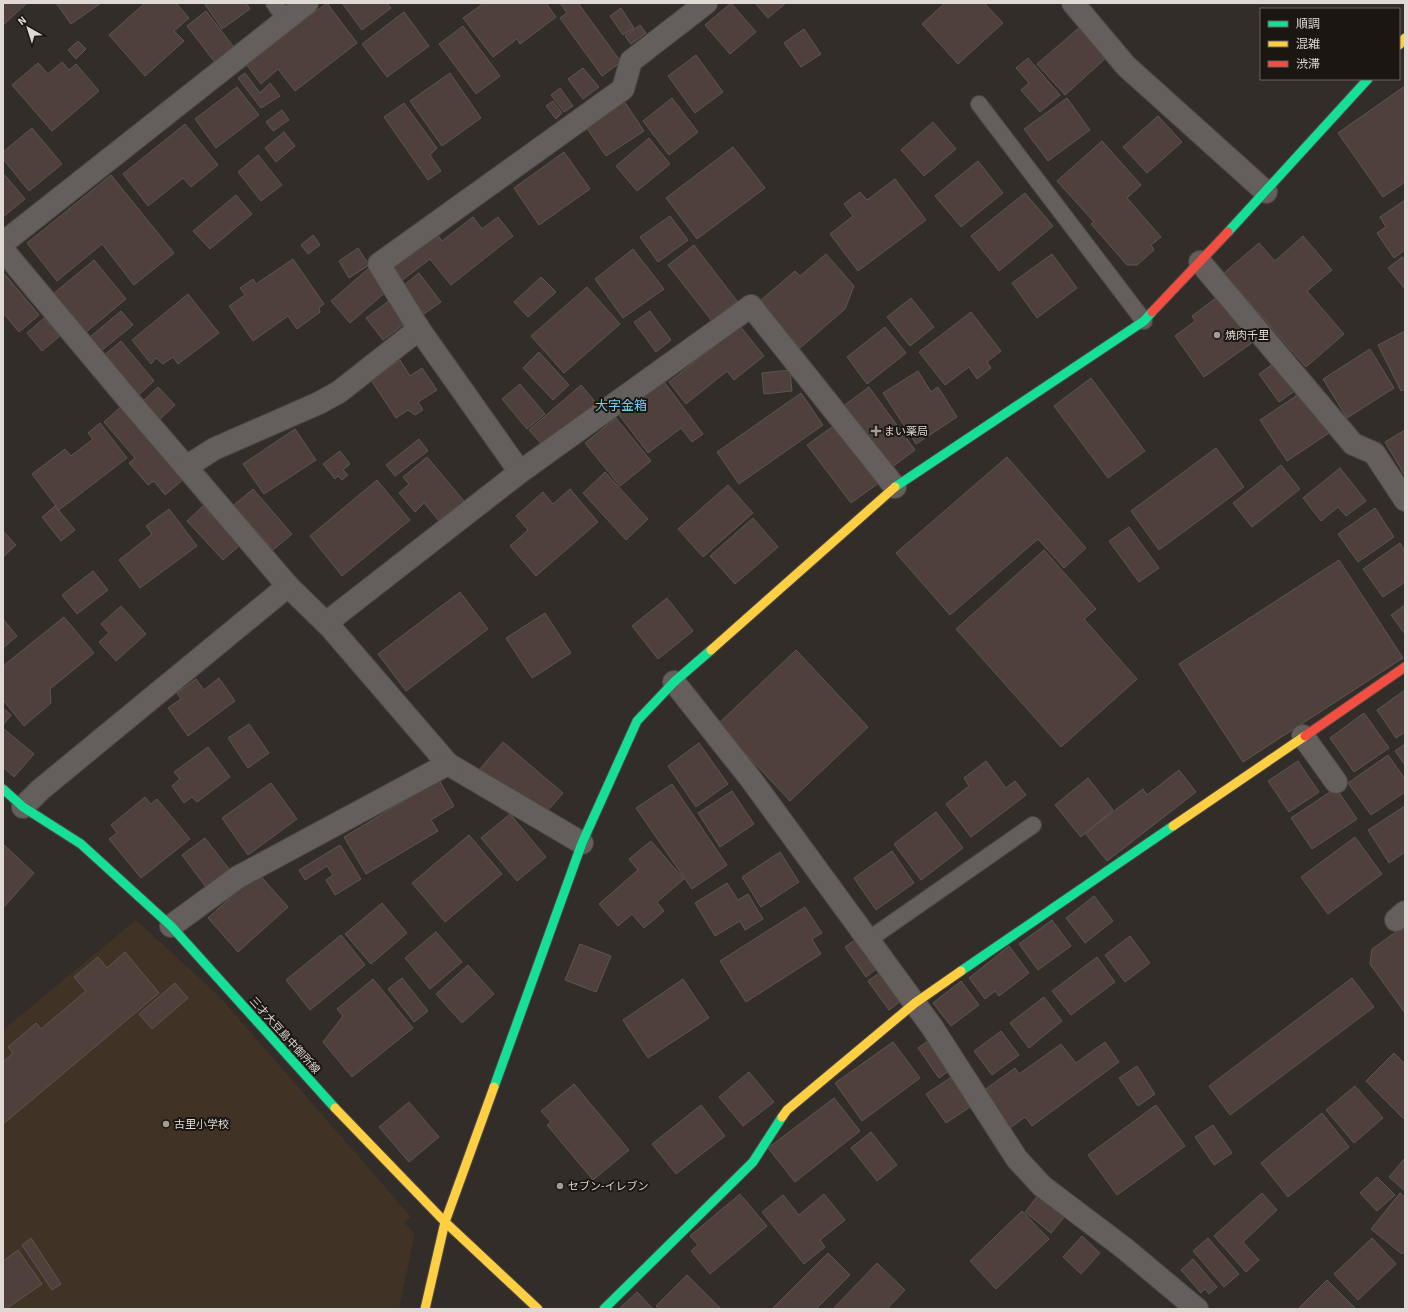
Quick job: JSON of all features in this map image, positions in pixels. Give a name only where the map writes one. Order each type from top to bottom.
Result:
[{"type":"street","points":[[3,243],[280,12],[307,3]]},
{"type":"street","points":[[520,472],[419,329],[379,264],[623,89],[631,61],[706,3]]},
{"type":"street","points":[[1073,3],[1126,66],[1266,192]]},
{"type":"street","points":[[425,1309],[445,1222],[582,843],[636,720],[674,682],[895,488],[1144,321],[1266,192],[1367,80]]},
{"type":"street","points":[[3,250],[288,586],[326,623],[448,764],[582,843]]},
{"type":"street","points":[[1200,262],[1352,444],[1374,453],[1405,500]]},
{"type":"street","points":[[326,623],[520,472],[750,306],[895,488]]},
{"type":"street","points":[[186,467],[214,449],[319,403],[339,392],[419,329]]},
{"type":"street","points":[[22,807],[40,790],[288,586]]},
{"type":"street","points":[[604,1309],[753,1162],[788,1110],[915,1004],[1405,667]]},
{"type":"street","points":[[674,682],[750,778],[932,1027],[1016,1159],[1042,1186],[1124,1248],[1197,1309]]},
{"type":"street","points":[[1303,736],[1336,782]]},
{"type":"street","points":[[171,926],[238,877],[448,764]]},
{"type":"street","name":"三才大豆島中御所線","points":[[3,789],[22,807],[81,844],[171,926],[317,1089],[445,1222],[538,1309]]},
{"type":"lane","points":[[979,104],[1144,321]]},
{"type":"lane","points":[[868,940],[1033,824]]},
{"type":"shaded area","name":"古里小学校","points":[[136,920],[219,996],[411,1217],[404,1222],[415,1234],[399,1309],[3,1309],[3,1030]]},
{"type":"building","points":[[3,3],[27,3],[3,25]]},
{"type":"building","points":[[56,3],[101,3],[71,24]]},
{"type":"building","points":[[145,3],[176,3],[189,18],[174,31],[184,41],[145,76],[109,35]]},
{"type":"building","points":[[204,3],[246,3],[250,9],[222,29]]},
{"type":"building","points":[[327,3],[357,43],[295,91],[278,69],[261,84],[246,64]]},
{"type":"building","points":[[342,3],[387,3],[391,8],[362,30]]},
{"type":"building","points":[[484,3],[546,3],[556,17],[520,44],[517,39],[493,57],[463,18]]},
{"type":"building","points":[[560,3],[578,3],[621,62],[602,76],[560,18],[567,13]]},
{"type":"building","points":[[731,3],[756,32],[730,54],[705,25]]},
{"type":"building","points":[[755,3],[786,3],[768,18]]},
{"type":"building","points":[[945,3],[984,3],[1003,23],[958,64],[922,24]]},
{"type":"building","points":[[621,8],[634,28],[623,35],[610,16]]},
{"type":"building","points":[[206,11],[236,50],[217,65],[187,26]]},
{"type":"building","points":[[404,12],[429,46],[387,77],[362,44]]},
{"type":"building","points":[[640,25],[646,33],[631,44],[625,36]]},
{"type":"building","points":[[463,26],[500,76],[476,94],[439,44]]},
{"type":"building","points":[[1080,27],[1107,57],[1065,95],[1037,64]]},
{"type":"building","points":[[804,29],[821,54],[801,67],[784,43]]},
{"type":"building","points":[[78,41],[86,49],[76,59],[68,50]]},
{"type":"building","points":[[696,55],[723,92],[695,113],[668,76]]},
{"type":"building","points":[[1028,58],[1060,95],[1040,112],[1021,90],[1029,83],[1016,68]]},
{"type":"building","points":[[62,62],[69,70],[76,64],[99,91],[52,131],[12,85],[38,63],[48,74]]},
{"type":"building","points":[[583,68],[599,87],[583,99],[568,79]]},
{"type":"building","points":[[245,73],[260,93],[270,83],[280,96],[261,108],[238,78]]},
{"type":"building","points":[[450,73],[481,118],[442,146],[410,101]]},
{"type":"building","points":[[1405,86],[1405,182],[1383,197],[1338,133]]},
{"type":"building","points":[[237,87],[259,115],[216,148],[195,119]]},
{"type":"building","points":[[560,88],[573,106],[564,112],[551,95]]},
{"type":"building","points":[[672,98],[698,132],[669,155],[643,121]]},
{"type":"building","points":[[1067,98],[1090,130],[1048,161],[1024,129]]},
{"type":"building","points":[[553,101],[562,113],[556,119],[546,106]]},
{"type":"building","points":[[624,101],[644,131],[606,156],[586,127]]},
{"type":"building","points":[[404,103],[437,148],[430,155],[441,171],[428,180],[384,117]]},
{"type":"building","points":[[282,110],[289,120],[273,131],[266,122]]},
{"type":"building","points":[[1158,116],[1182,142],[1147,173],[1123,147]]},
{"type":"building","points":[[933,122],[956,149],[924,176],[901,150]]},
{"type":"building","points":[[185,124],[218,165],[191,187],[183,178],[148,206],[123,174]]},
{"type":"building","points":[[32,128],[62,164],[29,191],[3,159],[3,152]]},
{"type":"building","points":[[284,132],[295,146],[276,162],[265,148]]},
{"type":"building","points":[[649,138],[670,164],[637,191],[616,166]]},
{"type":"building","points":[[1102,141],[1141,185],[1127,198],[1161,237],[1151,245],[1154,250],[1137,265],[1127,265],[1091,224],[1094,222],[1057,181]]},
{"type":"building","points":[[733,147],[765,188],[697,239],[666,198]]},
{"type":"building","points":[[564,152],[590,189],[539,225],[514,188]]},
{"type":"building","points":[[258,155],[282,185],[261,201],[238,172]]},
{"type":"building","points":[[978,161],[1003,193],[961,227],[935,196]]},
{"type":"building","points":[[3,173],[25,199],[3,217]]},
{"type":"building","points":[[111,175],[174,253],[134,285],[102,244],[57,281],[27,243]]},
{"type":"building","points":[[895,179],[926,220],[858,271],[830,234],[853,216],[844,204],[860,192],[867,200]]},
{"type":"building","points":[[1025,193],[1053,226],[999,271],[971,236]]},
{"type":"building","points":[[236,195],[252,214],[210,249],[193,231]]},
{"type":"building","points":[[1405,200],[1405,250],[1394,258],[1377,233],[1386,227],[1380,217]]},
{"type":"building","points":[[670,216],[688,240],[658,262],[640,237]]},
{"type":"building","points":[[473,217],[482,229],[498,217],[513,236],[451,285],[430,259],[401,281],[389,264],[434,230],[442,241]]},
{"type":"building","points":[[313,235],[320,245],[308,254],[301,245]]},
{"type":"building","points":[[1303,236],[1332,270],[1307,291],[1344,334],[1306,367],[1224,273],[1259,243],[1275,261]]},
{"type":"building","points":[[694,245],[737,301],[712,321],[668,265]]},
{"type":"building","points":[[358,248],[369,265],[349,278],[339,261]]},
{"type":"building","points":[[633,249],[664,289],[623,318],[595,279]]},
{"type":"building","points":[[826,254],[854,286],[845,309],[800,348],[760,301],[795,271],[800,276]]},
{"type":"building","points":[[1052,254],[1077,288],[1037,318],[1012,283]]},
{"type":"building","points":[[1402,257],[1405,261],[1405,289],[1388,268]]},
{"type":"building","points":[[293,259],[324,304],[319,308],[320,312],[297,329],[288,316],[253,341],[229,306],[245,295],[240,288],[253,279],[256,284]]},
{"type":"building","points":[[94,260],[126,299],[85,333],[53,294]]},
{"type":"building","points":[[369,268],[388,290],[350,323],[331,301]]},
{"type":"building","points":[[3,272],[39,315],[19,332],[3,313]]},
{"type":"building","points":[[419,273],[441,302],[424,314],[403,286]]},
{"type":"building","points":[[541,277],[556,292],[528,317],[514,302]]},
{"type":"building","points":[[587,287],[620,324],[564,373],[531,336]]},
{"type":"building","points":[[188,294],[219,333],[178,364],[173,357],[163,364],[156,358],[151,364],[132,340]]},
{"type":"building","points":[[1220,295],[1253,342],[1204,377],[1175,336],[1195,321],[1192,316]]},
{"type":"building","points":[[911,298],[934,327],[910,346],[887,317]]},
{"type":"building","points":[[390,300],[407,322],[383,340],[366,318]]},
{"type":"building","points":[[121,311],[133,325],[101,351],[90,337]]},
{"type":"building","points":[[650,311],[671,340],[656,352],[634,322]]},
{"type":"building","points":[[971,312],[1001,351],[987,362],[991,368],[977,379],[969,367],[945,385],[919,352]]},
{"type":"building","points":[[44,318],[60,336],[42,351],[27,333]]},
{"type":"building","points":[[740,326],[764,356],[734,380],[727,371],[686,404],[669,382]]},
{"type":"building","points":[[885,327],[906,353],[867,384],[847,357]]},
{"type":"building","points":[[1405,331],[1405,389],[1401,391],[1378,345]]},
{"type":"building","points":[[121,341],[154,381],[136,397],[102,357]]},
{"type":"building","points":[[1370,349],[1394,388],[1347,418],[1323,379]]},
{"type":"building","points":[[539,352],[569,385],[553,400],[523,368]]},
{"type":"building","points":[[1280,359],[1300,387],[1279,402],[1259,374]]},
{"type":"building","points":[[400,360],[410,376],[422,368],[437,390],[418,402],[423,410],[415,415],[408,410],[396,418],[371,380]]},
{"type":"building","points":[[790,370],[792,391],[764,394],[762,373]]},
{"type":"building","points":[[918,371],[931,392],[938,387],[957,417],[916,444],[883,393]]},
{"type":"building","points":[[1091,378],[1145,451],[1108,478],[1054,406]]},
{"type":"building","points":[[662,379],[703,434],[692,442],[681,428],[648,453],[617,412]]},
{"type":"building","points":[[520,384],[545,414],[527,429],[502,399]]},
{"type":"building","points":[[581,385],[597,404],[545,448],[529,430]]},
{"type":"building","points":[[158,387],[175,405],[160,419],[143,401]]},
{"type":"building","points":[[869,387],[915,450],[888,470],[842,407]]},
{"type":"building","points":[[1305,390],[1332,431],[1287,461],[1260,420]]},
{"type":"building","points":[[801,393],[823,425],[739,484],[717,452]]},
{"type":"building","points":[[123,405],[185,478],[165,495],[154,481],[148,485],[129,463],[135,458],[104,422]]},
{"type":"building","points":[[616,418],[651,461],[620,486],[585,443]]},
{"type":"building","points":[[100,423],[127,458],[59,510],[32,474],[65,449],[71,456],[93,439],[88,433]]},
{"type":"building","points":[[836,424],[880,482],[851,503],[807,445]]},
{"type":"building","points":[[295,429],[316,460],[264,494],[243,464]]},
{"type":"building","points":[[1405,430],[1405,473],[1404,474],[1385,442]]},
{"type":"building","points":[[419,439],[428,451],[395,476],[386,465]]},
{"type":"building","points":[[1216,448],[1244,487],[1159,550],[1131,511]]},
{"type":"building","points":[[340,451],[350,464],[343,470],[348,475],[342,480],[338,476],[335,479],[323,464]]},
{"type":"building","points":[[427,457],[464,501],[440,522],[424,503],[415,512],[399,493],[409,484],[403,477]]},
{"type":"building","points":[[1007,457],[1086,548],[1064,568],[1038,539],[950,615],[896,553]]},
{"type":"building","points":[[1281,465],[1300,489],[1252,527],[1233,503]]},
{"type":"building","points":[[1340,468],[1366,501],[1346,516],[1338,507],[1321,521],[1303,498]]},
{"type":"building","points":[[605,472],[648,519],[626,540],[583,493]]},
{"type":"building","points":[[377,480],[410,520],[342,576],[310,536]]},
{"type":"building","points":[[728,485],[753,513],[703,557],[678,529]]},
{"type":"building","points":[[253,489],[292,534],[273,550],[234,505]]},
{"type":"building","points":[[570,489],[598,522],[536,576],[510,546],[528,530],[516,516],[543,492],[553,504]]},
{"type":"building","points":[[55,506],[75,530],[61,541],[42,517]]},
{"type":"building","points":[[203,506],[240,545],[223,560],[187,521]]},
{"type":"building","points":[[1375,508],[1394,537],[1358,562],[1338,534]]},
{"type":"building","points":[[169,509],[197,546],[140,588],[119,560],[152,534],[146,526]]},
{"type":"building","points":[[753,518],[778,547],[735,584],[710,556]]},
{"type":"building","points":[[1129,527],[1159,568],[1139,582],[1109,541]]},
{"type":"building","points":[[3,531],[16,545],[3,557]]},
{"type":"building","points":[[1400,543],[1405,551],[1405,582],[1383,597],[1363,569]]},
{"type":"building","points":[[1044,550],[1096,609],[1084,619],[1137,679],[1061,747],[956,629]]},
{"type":"building","points":[[1339,560],[1403,658],[1243,762],[1179,664]]},
{"type":"building","points":[[93,571],[108,590],[77,614],[62,595]]},
{"type":"building","points":[[460,592],[488,629],[406,691],[378,654]]},
{"type":"building","points":[[667,598],[693,631],[658,659],[632,626]]},
{"type":"building","points":[[1405,605],[1405,634],[1391,615]]},
{"type":"building","points":[[121,606],[146,634],[116,661],[99,642],[109,633],[101,624]]},
{"type":"building","points":[[545,613],[571,653],[532,678],[506,638]]},
{"type":"building","points":[[64,617],[94,653],[50,689],[51,703],[24,726],[3,700],[3,666]]},
{"type":"building","points":[[3,619],[17,636],[3,648]]},
{"type":"building","points":[[796,650],[868,727],[790,801],[718,724]]},
{"type":"building","points":[[219,678],[235,701],[188,736],[168,708],[181,699],[177,693],[196,679],[204,690]]},
{"type":"building","points":[[1405,690],[1405,732],[1396,738],[1377,710]]},
{"type":"building","points":[[3,708],[11,715],[3,725]]},
{"type":"building","points":[[1364,713],[1389,748],[1354,772],[1330,738]]},
{"type":"building","points":[[249,724],[269,753],[248,768],[228,738]]},
{"type":"building","points":[[4,729],[34,754],[14,777],[3,767]]},
{"type":"building","points":[[503,742],[563,793],[544,815],[515,790],[509,796],[479,770]]},
{"type":"building","points":[[699,743],[728,784],[696,807],[668,766]]},
{"type":"building","points":[[1405,744],[1405,765],[1395,751]]},
{"type":"building","points":[[208,747],[230,777],[197,802],[192,797],[184,803],[172,786],[180,779],[174,772]]},
{"type":"building","points":[[1388,755],[1405,779],[1405,792],[1371,815],[1348,783]]},
{"type":"building","points":[[986,761],[1006,788],[1015,781],[1026,795],[971,837],[946,804],[969,786],[964,778]]},
{"type":"building","points":[[1298,761],[1319,792],[1289,812],[1268,781]]},
{"type":"building","points":[[1179,770],[1196,792],[1107,861],[1085,833],[1143,789],[1147,795]]},
{"type":"building","points":[[1088,778],[1113,810],[1081,837],[1055,805]]},
{"type":"building","points":[[439,780],[454,806],[431,820],[438,831],[366,874],[344,837]]},
{"type":"building","points":[[271,783],[297,819],[248,855],[222,818]]},
{"type":"building","points":[[672,784],[727,865],[692,889],[636,808]]},
{"type":"building","points":[[1336,788],[1357,819],[1312,849],[1291,818]]},
{"type":"building","points":[[732,791],[754,824],[720,847],[698,813]]},
{"type":"building","points":[[145,797],[151,804],[157,799],[190,839],[141,878],[109,839],[117,833],[111,825]]},
{"type":"building","points":[[1405,806],[1405,852],[1389,863],[1368,830]]},
{"type":"building","points":[[936,812],[963,848],[921,880],[894,844]]},
{"type":"building","points":[[510,814],[546,857],[517,881],[481,838]]},
{"type":"building","points":[[469,835],[502,874],[445,922],[412,883]]},
{"type":"building","points":[[1355,837],[1382,874],[1328,914],[1301,877]]},
{"type":"building","points":[[205,838],[229,869],[206,887],[182,855]]},
{"type":"building","points":[[651,841],[684,879],[657,902],[664,911],[644,928],[632,914],[618,926],[599,904],[638,870],[629,859]]},
{"type":"building","points":[[3,844],[34,873],[3,908]]},
{"type":"building","points":[[340,845],[361,879],[335,895],[326,880],[333,875],[327,866],[305,880],[299,870]]},
{"type":"building","points":[[892,851],[914,883],[876,910],[854,878]]},
{"type":"building","points":[[780,852],[799,882],[761,907],[742,877]]},
{"type":"building","points":[[258,873],[288,907],[238,952],[208,918]]},
{"type":"building","points":[[727,883],[738,900],[748,894],[763,919],[745,930],[740,921],[715,936],[695,903]]},
{"type":"building","points":[[1094,896],[1113,921],[1085,943],[1066,918]]},
{"type":"building","points":[[382,903],[407,933],[371,964],[345,934]]},
{"type":"building","points":[[805,907],[822,933],[812,939],[821,954],[746,1002],[720,961]]},
{"type":"building","points":[[1052,920],[1071,946],[1038,970],[1019,944]]},
{"type":"building","points":[[1403,927],[1405,930],[1405,1013],[1370,964],[1372,949]]},
{"type":"building","points":[[436,932],[462,962],[430,989],[405,958]]},
{"type":"building","points":[[341,935],[365,965],[310,1010],[286,980]]},
{"type":"building","points":[[1130,936],[1150,963],[1125,982],[1105,955]]},
{"type":"building","points":[[859,937],[879,967],[866,977],[845,947]]},
{"type":"building","points":[[580,944],[611,956],[596,992],[565,980]]},
{"type":"building","points":[[1009,946],[1029,973],[999,996],[995,991],[985,999],[969,978]]},
{"type":"building","points":[[125,952],[159,993],[3,1124],[3,1062],[13,1053],[8,1047],[36,1023],[41,1029],[86,991],[74,977],[98,957],[107,968]]},
{"type":"building","points":[[1097,957],[1115,982],[1071,1015],[1052,991]]},
{"type":"building","points":[[468,965],[494,994],[462,1023],[436,994]]},
{"type":"building","points":[[882,971],[902,1000],[889,1010],[868,981]]},
{"type":"building","points":[[402,978],[428,1011],[414,1022],[388,989]]},
{"type":"building","points":[[1352,978],[1374,1007],[1230,1115],[1209,1086]]},
{"type":"building","points":[[373,979],[413,1028],[352,1077],[323,1042],[343,1016],[337,1009]]},
{"type":"building","points":[[683,979],[709,1018],[648,1058],[623,1020]]},
{"type":"building","points":[[961,981],[979,1005],[951,1026],[933,1003]]},
{"type":"building","points":[[175,983],[188,998],[152,1029],[139,1014]]},
{"type":"building","points":[[1044,997],[1062,1021],[1029,1048],[1010,1023]]},
{"type":"building","points":[[1001,1031],[1019,1055],[992,1075],[974,1051]]},
{"type":"building","points":[[932,1038],[953,1068],[939,1078],[918,1048]]},
{"type":"building","points":[[893,1042],[920,1078],[862,1121],[835,1083]]},
{"type":"building","points":[[1105,1042],[1119,1062],[1032,1126],[1025,1117],[1010,1128],[983,1091],[1015,1068],[1019,1074],[1061,1044],[1076,1063]]},
{"type":"building","points":[[1394,1053],[1405,1064],[1405,1120],[1366,1081]]},
{"type":"building","points":[[1137,1066],[1155,1094],[1138,1106],[1119,1078]]},
{"type":"building","points":[[749,1072],[774,1102],[743,1126],[719,1097]]},
{"type":"building","points":[[953,1076],[973,1105],[946,1123],[926,1094]]},
{"type":"building","points":[[574,1084],[629,1150],[593,1180],[547,1125],[551,1122],[541,1111]]},
{"type":"building","points":[[1355,1086],[1383,1118],[1354,1143],[1326,1110]]},
{"type":"building","points":[[834,1098],[860,1131],[795,1182],[768,1148]]},
{"type":"building","points":[[409,1102],[439,1137],[409,1162],[379,1127]]},
{"type":"building","points":[[701,1105],[725,1136],[676,1174],[652,1144]]},
{"type":"building","points":[[1156,1105],[1185,1146],[1117,1195],[1088,1155]]},
{"type":"building","points":[[1322,1113],[1349,1147],[1288,1197],[1261,1163]]},
{"type":"building","points":[[1213,1125],[1232,1153],[1214,1165],[1195,1137]]},
{"type":"building","points":[[871,1132],[897,1165],[877,1181],[851,1148]]},
{"type":"building","points":[[1405,1158],[1405,1191],[1389,1177]]},
{"type":"building","points":[[1377,1177],[1395,1195],[1377,1211],[1360,1193]]},
{"type":"building","points":[[1040,1193],[1066,1215],[1051,1233],[1025,1212]]},
{"type":"building","points":[[1262,1193],[1277,1210],[1243,1242],[1259,1260],[1246,1272],[1214,1236]]},
{"type":"building","points":[[1400,1193],[1405,1197],[1405,1251],[1402,1254],[1371,1229]]},
{"type":"building","points":[[740,1194],[767,1226],[710,1274],[691,1251],[698,1245],[690,1236]]},
{"type":"building","points":[[824,1194],[845,1220],[820,1240],[825,1247],[804,1264],[762,1212],[783,1195],[799,1215]]},
{"type":"building","points":[[1022,1211],[1049,1239],[996,1289],[970,1261]]},
{"type":"building","points":[[1082,1236],[1100,1253],[1081,1274],[1063,1257]]},
{"type":"building","points":[[31,1238],[61,1284],[52,1290],[22,1245]]},
{"type":"building","points":[[1208,1238],[1239,1274],[1224,1287],[1193,1251]]},
{"type":"building","points":[[1372,1238],[1396,1264],[1358,1300],[1334,1274]]},
{"type":"building","points":[[18,1250],[42,1284],[6,1309],[3,1309],[3,1261]]},
{"type":"building","points":[[828,1253],[850,1275],[816,1309],[772,1309]]},
{"type":"building","points":[[1193,1259],[1217,1287],[1209,1294],[1205,1289],[1201,1293],[1181,1270]]},
{"type":"building","points":[[877,1263],[905,1290],[887,1309],[833,1309]]},
{"type":"building","points":[[687,1275],[721,1309],[659,1309],[656,1306]]},
{"type":"building","points":[[1327,1280],[1356,1309],[1298,1309]]},
{"type":"building","points":[[637,1292],[653,1309],[619,1309]]},
{"type":"traffic: fast","points":[[1228,232],[1367,80]]},
{"type":"traffic: fast","points":[[895,487],[1144,321],[1152,312]]},
{"type":"traffic: fast","points":[[494,1087],[582,843],[637,721],[674,682],[711,650]]},
{"type":"traffic: fast","points":[[3,789],[23,807],[81,844],[171,926],[335,1108]]},
{"type":"traffic: fast","points":[[961,971],[1173,826]]},
{"type":"traffic: fast","points":[[604,1309],[753,1162],[782,1117]]},
{"type":"traffic: slow","points":[[1400,44],[1405,38]]},
{"type":"traffic: slow","points":[[711,650],[895,487]]},
{"type":"traffic: slow","points":[[1173,826],[1305,736]]},
{"type":"traffic: slow","points":[[782,1117],[787,1110],[915,1003],[961,971]]},
{"type":"traffic: slow","points":[[425,1309],[445,1222],[494,1087]]},
{"type":"traffic: slow","points":[[335,1108],[445,1222],[538,1309]]},
{"type":"traffic: jam","points":[[1152,312],[1228,232]]},
{"type":"traffic: jam","points":[[1305,736],[1405,667]]},
{"type":"place","name":"焼肉千里","points":[[1217,335]]},
{"type":"place","name":"まい薬局","points":[[876,431]]},
{"type":"place","name":"古里小学校","points":[[166,1124]]},
{"type":"place","name":"セブン-イレブン","points":[[560,1186]]},
{"type":"district","name":"大字金箱","points":[[621,405]]}]
